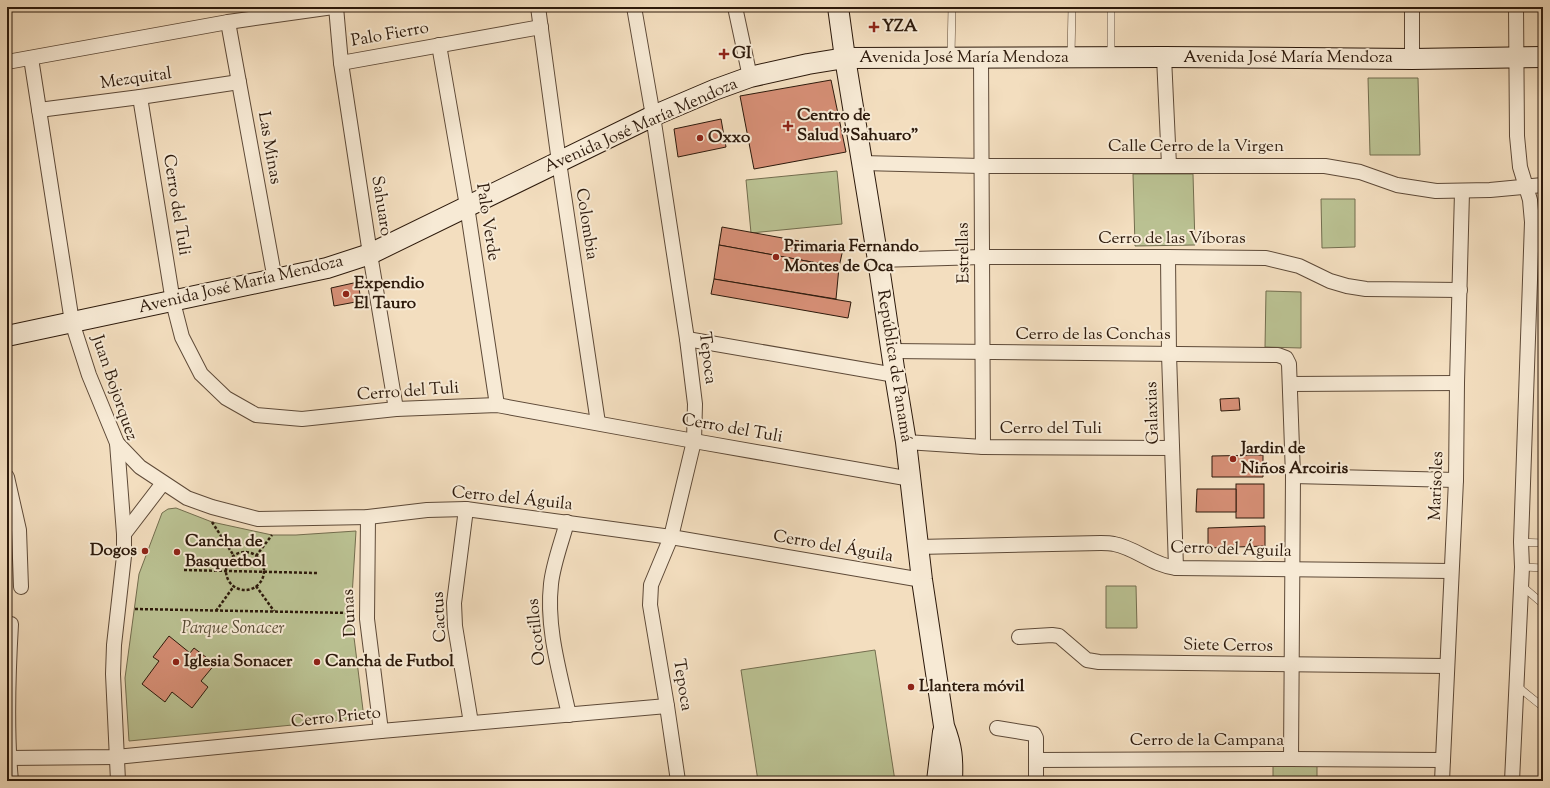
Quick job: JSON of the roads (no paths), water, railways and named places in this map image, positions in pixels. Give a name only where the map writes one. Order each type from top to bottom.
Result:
[{"type":"street","points":[[7,62],[228,22],[333,7]]},
{"type":"street","name":"Sahuaro","points":[[336,7],[341,63],[370,254],[396,409]]},
{"type":"street","name":"Colombia","points":[[538,7],[559,162],[598,423]]},
{"type":"street","name":"Tepoca","points":[[634,7],[653,116],[687,339],[695,404],[694,441],[671,537],[654,575],[650,594],[650,605],[678,781]]},
{"type":"street","points":[[736,7],[750,77]]},
{"type":"street","name":"República de Panamá","points":[[838,7],[906,442],[922,580],[944,726],[951,747],[953,761],[952,781]]},
{"type":"street","points":[[1412,7],[1412,59]]},
{"type":"street","points":[[1512,781],[1522,567],[1521,542],[1532,222],[1530,200],[1520,167],[1516,136],[1516,7]]},
{"type":"street","name":"Las Minas","points":[[228,22],[275,280]]},
{"type":"street","name":"Palo Fierro","points":[[341,63],[541,27]]},
{"type":"street","name":"Palo Verde","points":[[438,45],[467,206],[497,405]]},
{"type":"street","points":[[1164,57],[1169,165]]},
{"type":"street","name":"Avenida José María Mendoza","points":[[7,336],[275,280],[327,268],[370,254],[653,116],[750,77],[808,64],[845,58],[1164,57],[1412,59],[1543,57]]},
{"type":"street","name":"Juan Bojorquez","points":[[31,58],[72,322],[89,374],[117,443],[124,534],[123,571],[114,645],[113,674],[118,781]]},
{"type":"street","name":"Estrellas","points":[[981,58],[983,447]]},
{"type":"street","name":"Mezquital","points":[[39,110],[239,82]]},
{"type":"street","name":"Cerro del Tuli","points":[[140,97],[173,302],[182,337],[201,374],[226,398],[256,414],[302,419],[396,409],[497,405],[911,479]]},
{"type":"street","name":"Calle Cerro de la Virgen","points":[[862,164],[981,166],[1325,166],[1360,172],[1397,185],[1436,191],[1462,192],[1543,185]]},
{"type":"street","name":"Marisoles","points":[[1442,781],[1446,666],[1456,480],[1462,192]]},
{"type":"street","name":"Cerro de las Víboras","points":[[878,260],[982,257],[1266,258],[1299,266],[1330,281],[1347,286],[1366,289],[1460,290]]},
{"type":"street","name":"Galaxias","points":[[1168,257],[1169,354],[1176,568]]},
{"type":"street","points":[[687,339],[895,375]]},
{"type":"street","name":"Cerro de las Conchas","points":[[892,351],[1278,355],[1286,358],[1289,364],[1290,384]]},
{"type":"street","points":[[1291,759],[1293,476],[1290,384],[1457,383]]},
{"type":"street","name":"Cerro del Tuli","points":[[906,442],[983,447],[1172,448]]},
{"type":"street","name":"Cerro del Águila","points":[[117,443],[140,467],[187,498],[212,507],[258,519],[368,517],[427,510],[466,509],[671,537],[922,580]]},
{"type":"street","points":[[1293,476],[1456,480]]},
{"type":"street","points":[[7,477],[19,530],[13,548],[21,587]]},
{"type":"street","points":[[124,534],[163,483]]},
{"type":"street","name":"Cactus","points":[[466,509],[454,603],[455,626],[472,723]]},
{"type":"street","name":"Dunas","points":[[368,517],[366,619],[381,731]]},
{"type":"street","name":"Ocotillos","points":[[567,522],[551,583],[550,620],[569,715]]},
{"type":"street","name":"Cerro del Águila","points":[[918,547],[1102,543],[1124,547],[1158,564],[1176,568],[1451,571]]},
{"type":"street","points":[[11,624],[8,667],[8,758],[11,781]]},
{"type":"street","name":"Siete Cerros","points":[[1019,637],[1059,636],[1087,660],[1098,662],[1446,666]]},
{"type":"street","name":"Cerro Prieto","points":[[8,758],[116,757],[381,731],[667,706]]},
{"type":"street","name":"República de Panamá","points":[[937,781],[944,726]]},
{"type":"street","points":[[997,728],[1034,734],[1036,738],[1036,781]]},
{"type":"street","points":[[939,757],[944,781]]},
{"type":"street","name":"Cerro de la Campana","points":[[1036,760],[1443,760]]},
{"type":"lane","points":[[951,58],[952,7]]},
{"type":"lane","points":[[1071,58],[1072,7]]},
{"type":"lane","points":[[1111,7],[1111,58]]},
{"type":"lane","points":[[1521,542],[1543,543]]},
{"type":"lane","points":[[1522,567],[1543,568]]},
{"type":"lane","points":[[1521,585],[1543,604]]},
{"type":"lane","points":[[1516,686],[1543,707]]},
{"type":"place","name":"YZA","points":[[874,27]]},
{"type":"place","name":"GI","points":[[724,54]]},
{"type":"place","name":"Centro de Salud \"Sahuaro\"","points":[[788,126]]},
{"type":"place","name":"Oxxo","points":[[700,138]]},
{"type":"place","name":"Primaria Fernando Montes de Oca","points":[[776,257]]},
{"type":"place","name":"Expendio El Tauro","points":[[346,294]]},
{"type":"place","name":"Jardin de Niños Arcoiris","points":[[1233,459]]},
{"type":"place","name":"Dogos","points":[[145,551]]},
{"type":"place","name":"Cancha de Basquetbol","points":[[177,552]]},
{"type":"place","name":"Iglesia Sonacer","points":[[176,662]]},
{"type":"place","name":"Cancha de Futbol","points":[[317,662]]},
{"type":"place","name":"Llantera móvil","points":[[911,687]]},
{"type":"park label","name":"Parque Sonacer","points":[[233,629]]}]
